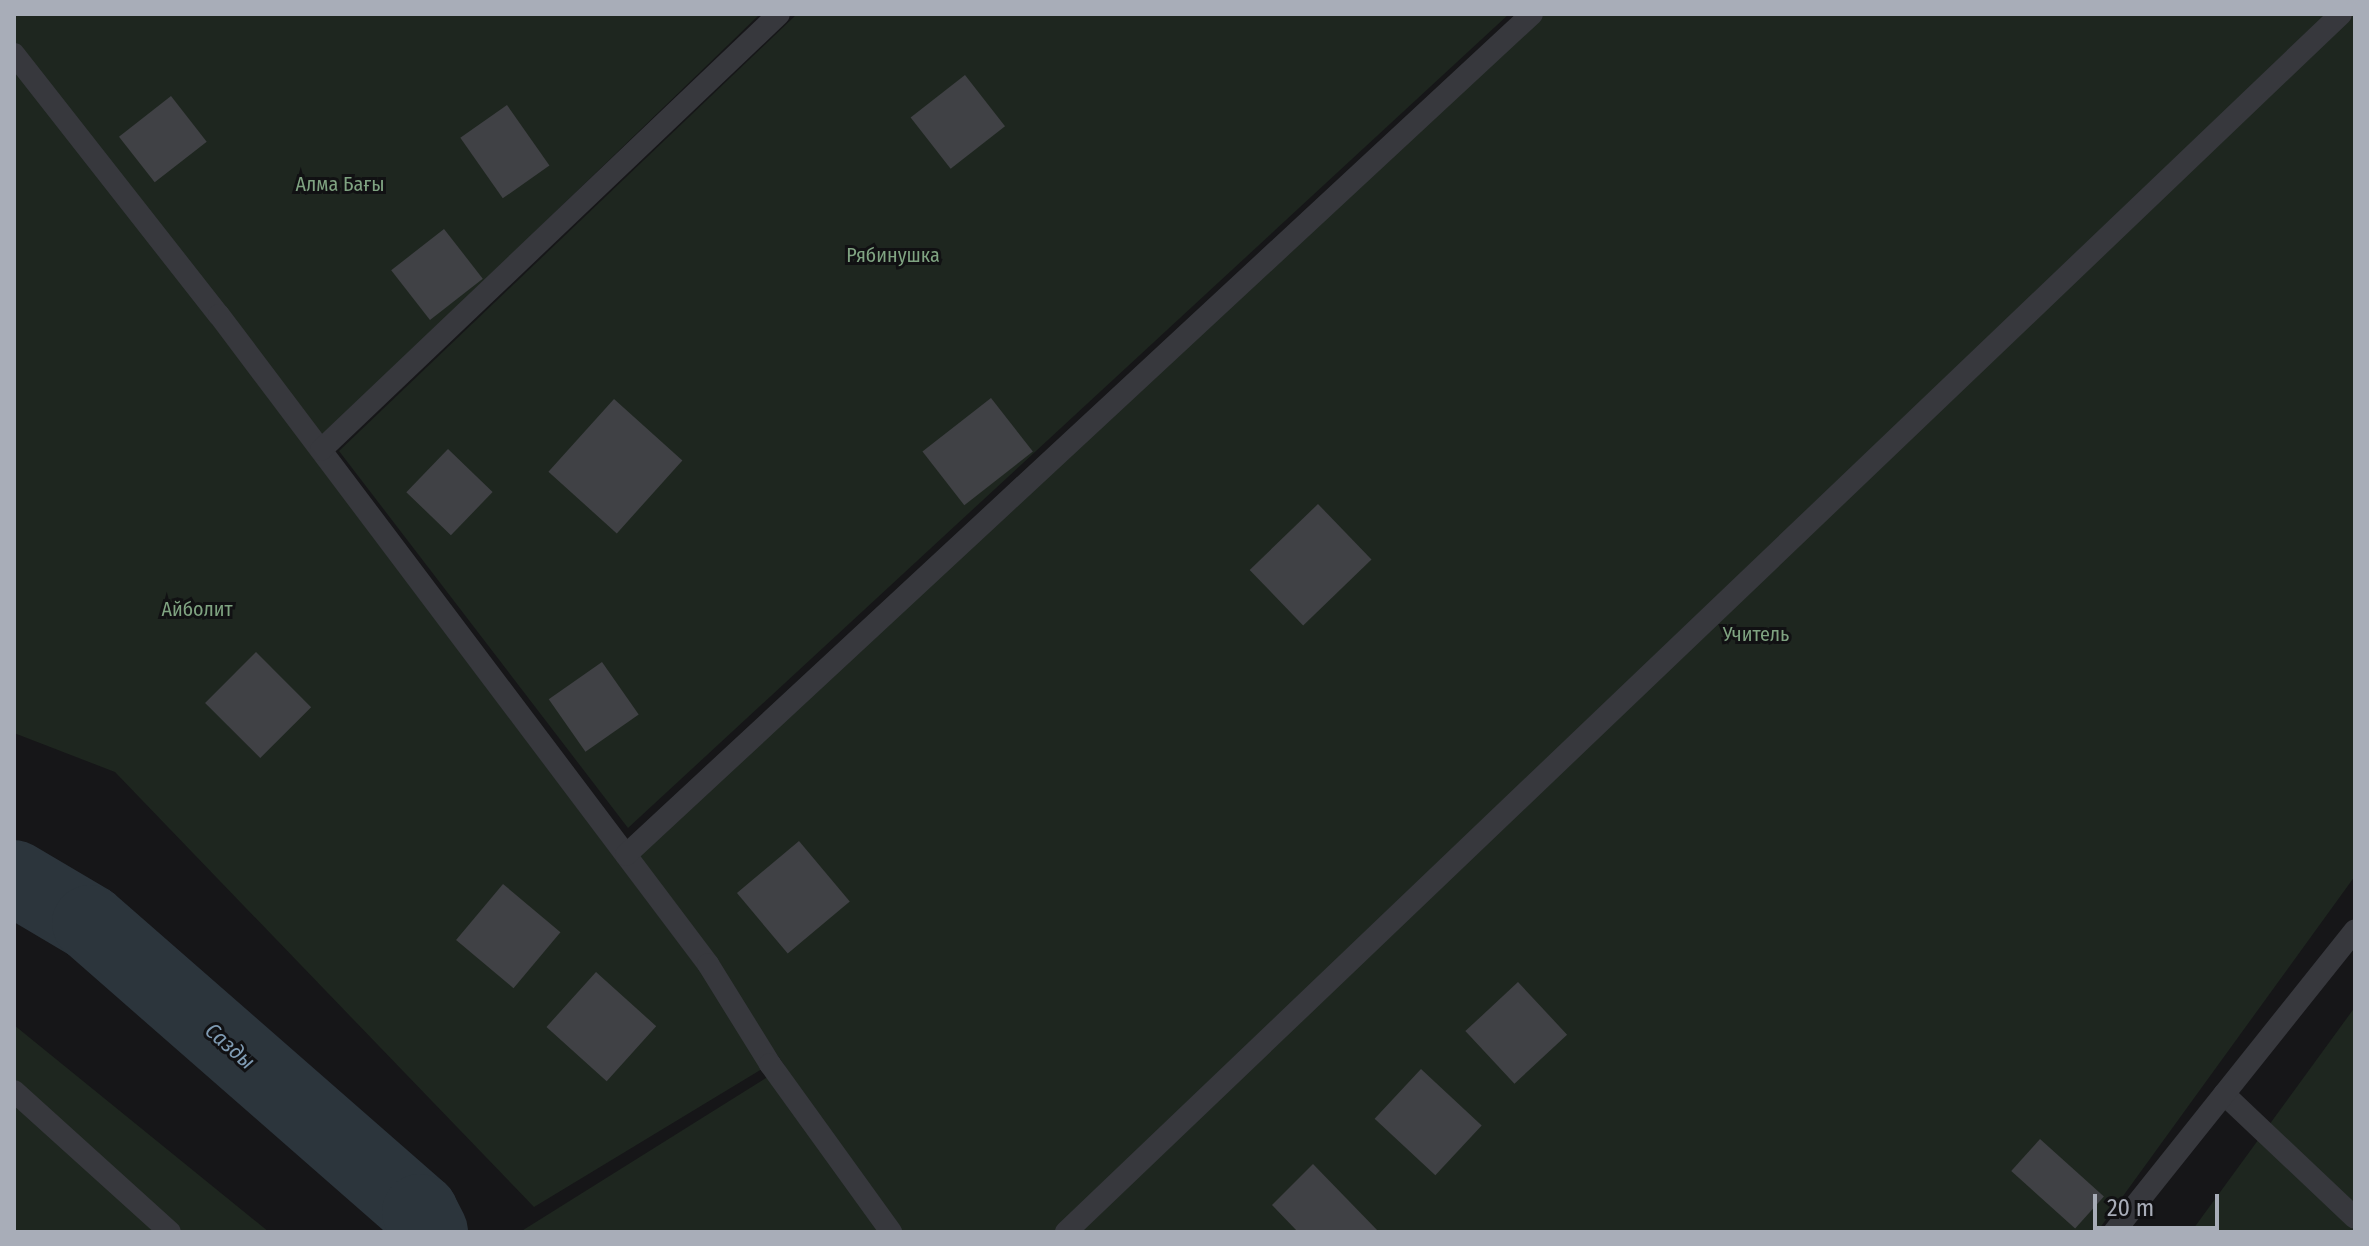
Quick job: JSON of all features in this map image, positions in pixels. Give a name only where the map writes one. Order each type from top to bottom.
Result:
[{"type":"lane","points":[[321,450],[779,14]]},
{"type":"lane","points":[[626,855],[1532,14]]},
{"type":"lane","points":[[1066,1232],[2341,14]]},
{"type":"lane","points":[[14,54],[321,450],[708,964],[770,1064],[891,1232]]},
{"type":"lane","points":[[2114,1232],[2355,930]]},
{"type":"lane","points":[[14,1091],[170,1232]]},
{"type":"lane","points":[[2224,1094],[2355,1218]]},
{"type":"green space","name":"Алма Бағы","points":[[14,14],[760,14],[323,437],[14,46]]},
{"type":"green space","name":"Рябинушка","points":[[797,14],[1509,14],[628,828],[339,451]]},
{"type":"green space","name":"Учитель","points":[[1544,14],[2355,14],[2355,876],[2097,1232],[520,1232],[785,1066],[636,853]]},
{"type":"green space","name":"Айболит","points":[[14,60],[770,1064],[534,1207],[115,772],[14,733]]},
{"type":"green space","points":[[2355,1007],[2355,1232],[2191,1232]]},
{"type":"green space","points":[[14,1025],[269,1232],[14,1232]]},
{"type":"building","points":[[965,75],[1005,126],[951,169],[911,117]]},
{"type":"building","points":[[171,96],[207,142],[155,182],[119,137]]},
{"type":"building","points":[[507,105],[549,166],[503,198],[460,138]]},
{"type":"building","points":[[444,229],[483,279],[430,320],[391,270]]},
{"type":"building","points":[[991,398],[1033,452],[964,505],[922,452]]},
{"type":"building","points":[[614,399],[682,461],[617,533],[548,472]]},
{"type":"building","points":[[448,449],[493,492],[451,535],[406,492]]},
{"type":"building","points":[[1318,504],[1371,559],[1303,625],[1250,570]]},
{"type":"building","points":[[256,652],[311,707],[260,758],[205,703]]},
{"type":"building","points":[[602,662],[639,714],[585,752],[549,699]]},
{"type":"building","points":[[799,841],[850,902],[788,954],[737,893]]},
{"type":"building","points":[[503,884],[560,932],[514,988],[456,940]]},
{"type":"building","points":[[596,972],[656,1026],[607,1081],[546,1027]]},
{"type":"building","points":[[1518,982],[1567,1035],[1514,1084],[1465,1031]]},
{"type":"building","points":[[1421,1069],[1482,1126],[1435,1175],[1375,1119]]},
{"type":"building","points":[[2040,1139],[2104,1197],[2075,1229],[2011,1171]]},
{"type":"building","points":[[1313,1164],[1379,1232],[1298,1232],[1272,1205]]},
{"type":"waterway","name":"Сазды","points":[[14,878],[90,923],[420,1212],[430,1232]]}]
